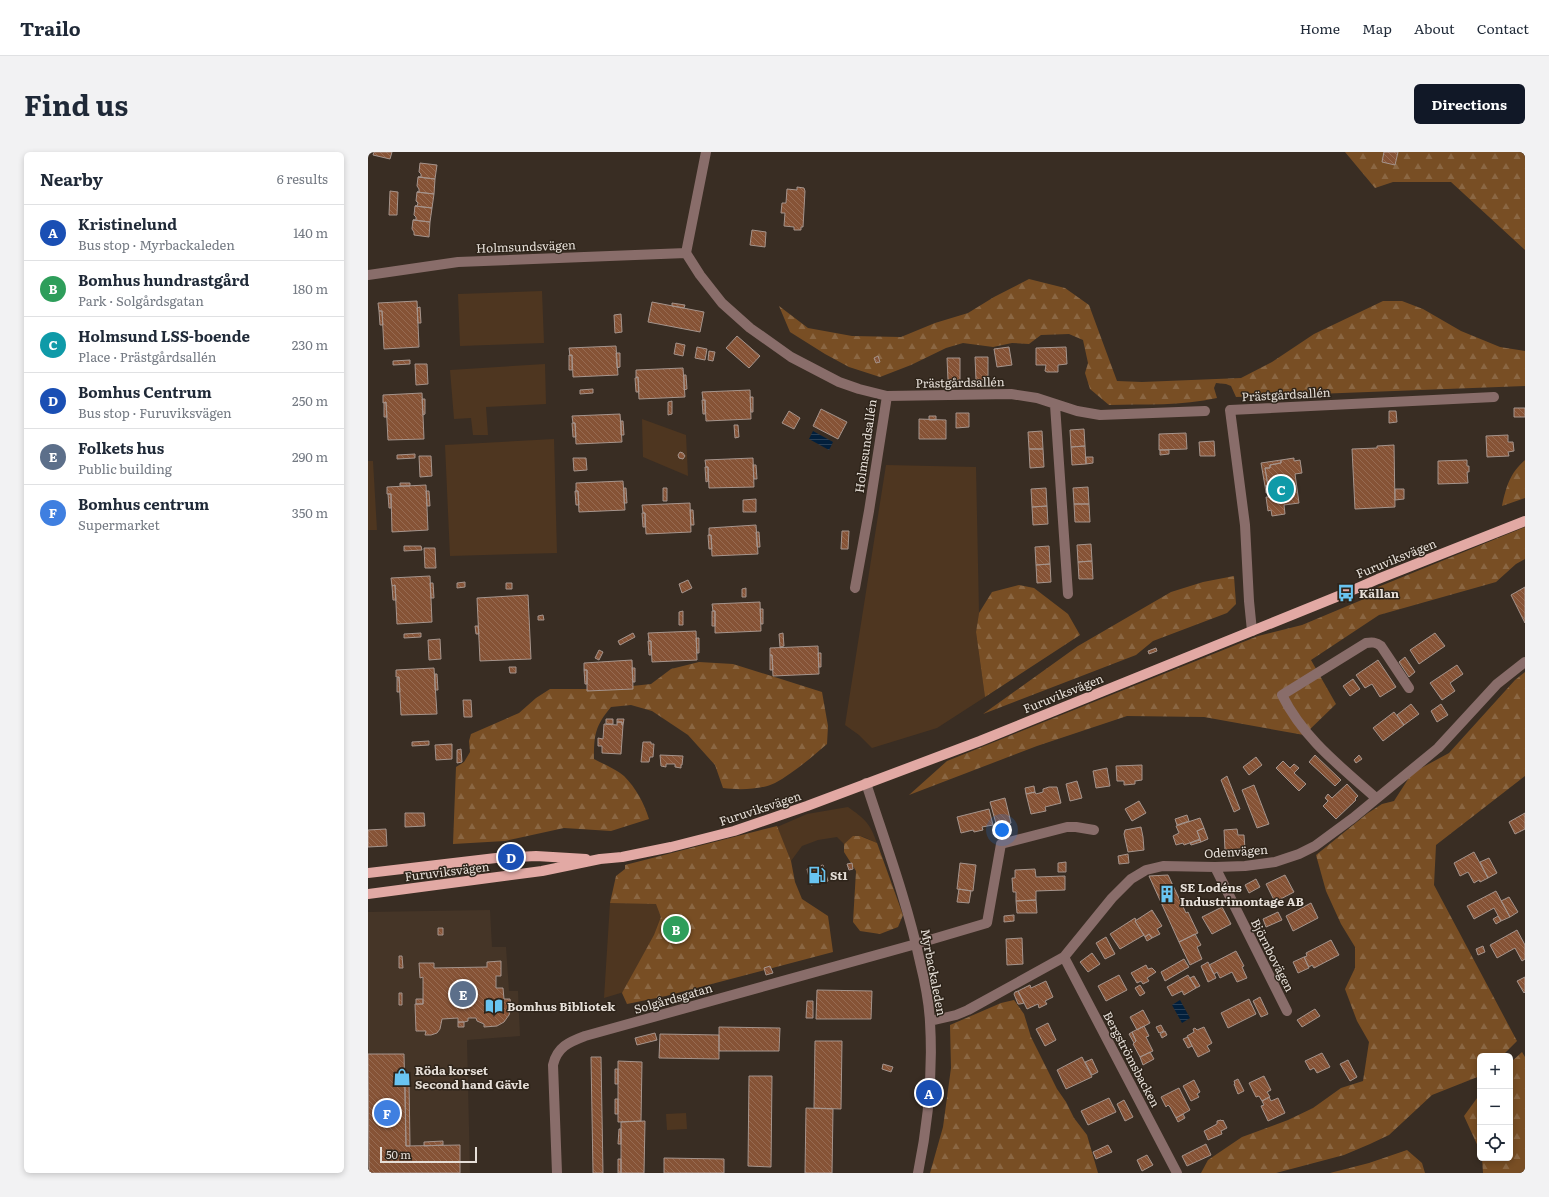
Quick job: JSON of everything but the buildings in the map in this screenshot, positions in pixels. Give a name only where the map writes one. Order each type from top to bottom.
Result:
[{"type":"main road","name":"Furuviksvägen","points":[[368,894],[542,871],[600,859],[622,857],[671,847],[734,831],[778,817],[980,741],[1385,576],[1525,521]]},
{"type":"main road","name":"Furuviksvägen","points":[[368,873],[504,858],[536,856],[600,859]]},
{"type":"street","points":[[686,253],[706,152]]},
{"type":"street","name":"Holmsundsvägen","points":[[368,275],[458,262],[686,253]]},
{"type":"street","name":"Holmsundsallén","points":[[686,253],[700,275],[722,303],[772,345],[791,358],[840,382],[887,396],[855,588]]},
{"type":"street","name":"Prästgårdsallén","points":[[887,396],[1011,394],[1037,398],[1077,411],[1100,415],[1205,411]]},
{"type":"street","name":"Prästgårdsallén","points":[[1252,631],[1249,601],[1246,525],[1230,410],[1494,397]]},
{"type":"street","points":[[1055,405],[1068,594]]},
{"type":"street","points":[[1376,798],[1317,745],[1298,723],[1282,695],[1366,643],[1371,642],[1381,646],[1409,688]]},
{"type":"street","name":"Odenvägen","points":[[930,1021],[956,1015],[968,1010],[1064,957],[1112,898],[1131,879],[1140,873],[1163,866],[1245,866],[1275,862],[1299,854],[1326,838],[1438,748],[1497,684],[1525,662]]},
{"type":"street","name":"Myrbackaleden","points":[[866,783],[907,907],[924,978],[930,1021],[929,1092],[918,1173]]},
{"type":"street","name":"Solgårdsgatan","points":[[557,1173],[553,1065],[557,1054],[566,1044],[585,1036],[987,923],[1001,844],[1067,827],[1094,830]]},
{"type":"street","name":"Björnbovägen","points":[[1215,867],[1287,1011]]},
{"type":"street","name":"Bergströmsbacken","points":[[1064,957],[1177,1173]]},
{"type":"shaded area","points":[[542,291],[544,343],[460,346],[458,294]]},
{"type":"shaded area","points":[[545,364],[546,404],[486,407],[488,435],[473,435],[471,418],[454,419],[450,370]]},
{"type":"shaded area","points":[[642,419],[686,435],[688,476],[643,457]]},
{"type":"shaded area","points":[[554,439],[557,553],[450,556],[445,445]]},
{"type":"shaded area","points":[[368,461],[373,461],[377,530],[368,530]]},
{"type":"shaded area","points":[[886,465],[976,467],[979,613],[976,632],[985,697],[937,728],[872,748],[859,735],[845,725]]},
{"type":"shaded area","points":[[848,807],[866,822],[877,843],[860,836],[853,837],[844,844],[837,837],[818,840],[802,846],[791,861],[777,827],[807,814]]},
{"type":"shaded area","points":[[731,868],[750,954],[604,998],[610,903]]},
{"type":"shaded area","points":[[490,910],[492,947],[506,947],[509,991],[518,991],[520,1036],[467,1040],[470,1173],[368,1173],[368,912]]},
{"type":"shaded area","points":[[686,1113],[687,1129],[667,1130],[666,1114]]},
{"type":"green space","points":[[1345,152],[1525,152],[1525,250],[1451,182],[1393,182],[1375,188]]},
{"type":"green space","points":[[1029,279],[1065,288],[1089,305],[1117,381],[1142,382],[1241,378],[1272,362],[1314,334],[1383,301],[1402,301],[1423,309],[1461,331],[1500,347],[1525,351],[1525,386],[1236,397],[1231,386],[1216,383],[1214,388],[1217,398],[1204,401],[1109,405],[1090,389],[1085,373],[1088,363],[1083,340],[1069,334],[1041,335],[1029,344],[1012,343],[993,347],[963,343],[946,348],[911,365],[880,377],[849,367],[790,332],[779,306],[808,328],[852,336],[901,337],[935,323],[968,313],[994,297]]},
{"type":"green space","points":[[1525,460],[1525,498],[1502,506],[1512,475]]},
{"type":"green space","points":[[1525,527],[1525,559],[1516,564],[1496,582],[1379,615],[1311,660],[1336,704],[1304,735],[1204,717],[1127,716],[1037,746],[909,795],[947,761],[1258,636],[1302,625],[1364,599],[1378,587]]},
{"type":"green space","points":[[1234,576],[1236,604],[1227,613],[1153,641],[1136,655],[983,714],[1078,646],[1171,592],[1203,582]]},
{"type":"green space","points":[[1019,585],[1034,588],[1068,614],[1080,635],[985,697],[976,632],[979,613],[992,592]]},
{"type":"green space","points":[[699,662],[733,664],[822,692],[828,726],[827,744],[795,770],[775,783],[749,789],[723,788],[715,765],[688,735],[652,711],[631,705],[611,707],[596,731],[594,759],[624,776],[639,796],[649,819],[611,831],[564,828],[505,841],[453,844],[456,767],[464,762],[470,752],[469,741],[471,734],[519,713],[536,698],[550,689],[604,689],[651,684],[671,669]]},
{"type":"green space","points":[[1525,672],[1525,776],[1436,845],[1434,885],[1517,1041],[1505,1053],[1477,1053],[1477,1077],[1432,1095],[1389,1135],[1344,1155],[1276,1173],[1201,1173],[1208,1160],[1242,1137],[1288,1120],[1313,1108],[1341,1088],[1363,1081],[1369,1042],[1357,1021],[1345,989],[1355,968],[1355,947],[1341,924],[1326,891],[1316,855],[1368,813],[1382,804],[1394,801],[1412,773],[1449,753],[1515,680]]},
{"type":"green space","points":[[777,826],[791,861],[795,882],[802,899],[828,916],[833,952],[666,996],[627,1004],[622,993],[654,935],[661,917],[656,904],[610,903],[616,876],[625,869],[625,865]]},
{"type":"green space","points":[[853,836],[860,836],[877,843],[903,915],[898,927],[880,934],[860,931],[853,922],[856,871],[844,852],[844,844]]},
{"type":"green space","points":[[1014,1000],[1024,1014],[1031,1037],[1057,1089],[1074,1118],[1087,1135],[1098,1173],[930,1173],[943,1127],[951,1068],[950,1025],[1001,1003]]},
{"type":"green space","points":[[1522,1052],[1525,1057],[1525,1173],[1483,1173],[1482,1161],[1513,1161],[1513,1060]]},
{"type":"green space","points":[[1477,1098],[1477,1144],[1464,1116]]},
{"type":"green space","points":[[1407,1150],[1422,1163],[1425,1173],[1330,1173],[1369,1163]]},
{"type":"water","points":[[813,431],[833,442],[829,450],[809,439]]},
{"type":"water","points":[[1180,1000],[1190,1018],[1182,1023],[1172,1005]]},
{"type":"place","name":"Holmsund LSS-boende","points":[[1281,489]]},
{"type":"place","name":"Källan","points":[[1346,593]]},
{"type":"place","name":"Bomhus Centrum","points":[[511,857]]},
{"type":"place","name":"St1","points":[[817,875]]},
{"type":"place","name":"SE Lodéns Industrimontage AB","points":[[1167,894]]},
{"type":"place","name":"Bomhus hundrastgård","points":[[676,929]]},
{"type":"place","name":"Folkets hus","points":[[463,994]]},
{"type":"place","name":"Bomhus Bibliotek","points":[[494,1006]]},
{"type":"place","name":"Röda korset Second hand Gävle","points":[[402,1077]]},
{"type":"place","name":"Kristinelund","points":[[929,1093]]},
{"type":"place","name":"Bomhus centrum","points":[[387,1113]]}]
